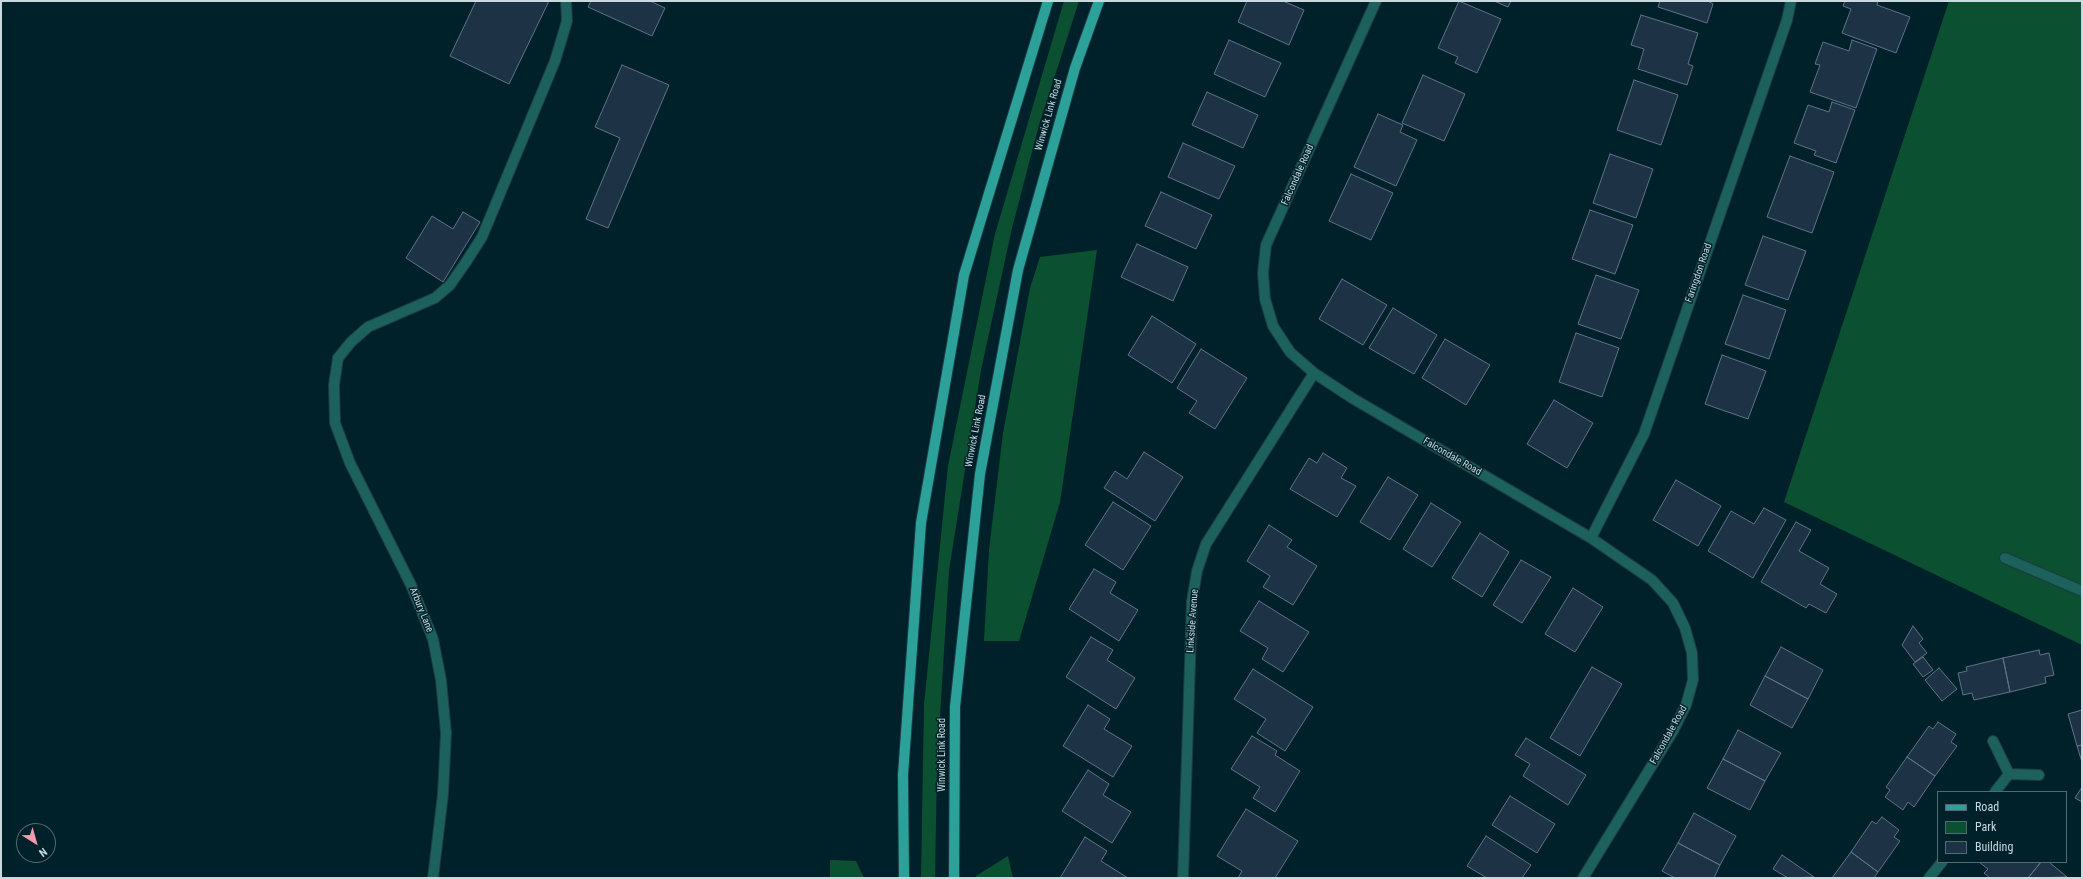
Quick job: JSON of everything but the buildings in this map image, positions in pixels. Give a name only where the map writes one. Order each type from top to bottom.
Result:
[{"type":"main road","points":[[904,878],[903,774],[922,523],[964,275],[1048,1]]},
{"type":"main road","name":"Winwick Link Road","points":[[954,878],[954,707],[980,474],[1018,270],[1075,68],[1100,1]]},
{"type":"street","name":"Arbury Lane","points":[[434,878],[443,794],[446,733],[441,680],[432,639],[411,585],[350,463],[335,423],[334,385],[338,358],[351,342],[368,327],[435,298],[450,284],[482,237],[555,61],[567,22],[566,1]]},
{"type":"street","name":"Falcondale Road","points":[[1376,1],[1266,245],[1263,273],[1265,299],[1273,326],[1290,352],[1314,373],[1352,398],[1591,538],[1652,580],[1673,603],[1685,628],[1692,653],[1693,680],[1686,705],[1674,731],[1582,878]]},
{"type":"street","name":"Faringdon Road","points":[[1591,538],[1644,434],[1787,20],[1791,1]]},
{"type":"street","name":"Linkside Avenue","points":[[1183,878],[1192,601],[1197,571],[1206,544],[1314,373]]},
{"type":"street","points":[[2004,558],[2082,591]]},
{"type":"street","points":[[1992,741],[2009,774]]},
{"type":"street","points":[[2009,774],[2039,775]]},
{"type":"street","points":[[1996,791],[2009,774]]},
{"type":"street","points":[[1929,878],[1941,863]]},
{"type":"green space","points":[[1064,1],[1079,1],[1039,125],[1012,228],[981,370],[949,570],[937,765],[935,878],[921,878],[924,705],[948,466],[995,234]]},
{"type":"green space","points":[[1949,1],[2082,1],[2082,645],[1784,502]]},
{"type":"green space","points":[[1097,250],[1060,502],[1019,641],[984,641],[989,550],[1003,433],[1030,288],[1040,257]]},
{"type":"green space","points":[[1008,856],[1013,878],[976,878],[976,876]]},
{"type":"green space","points":[[830,860],[856,861],[864,878],[830,878]]}]
